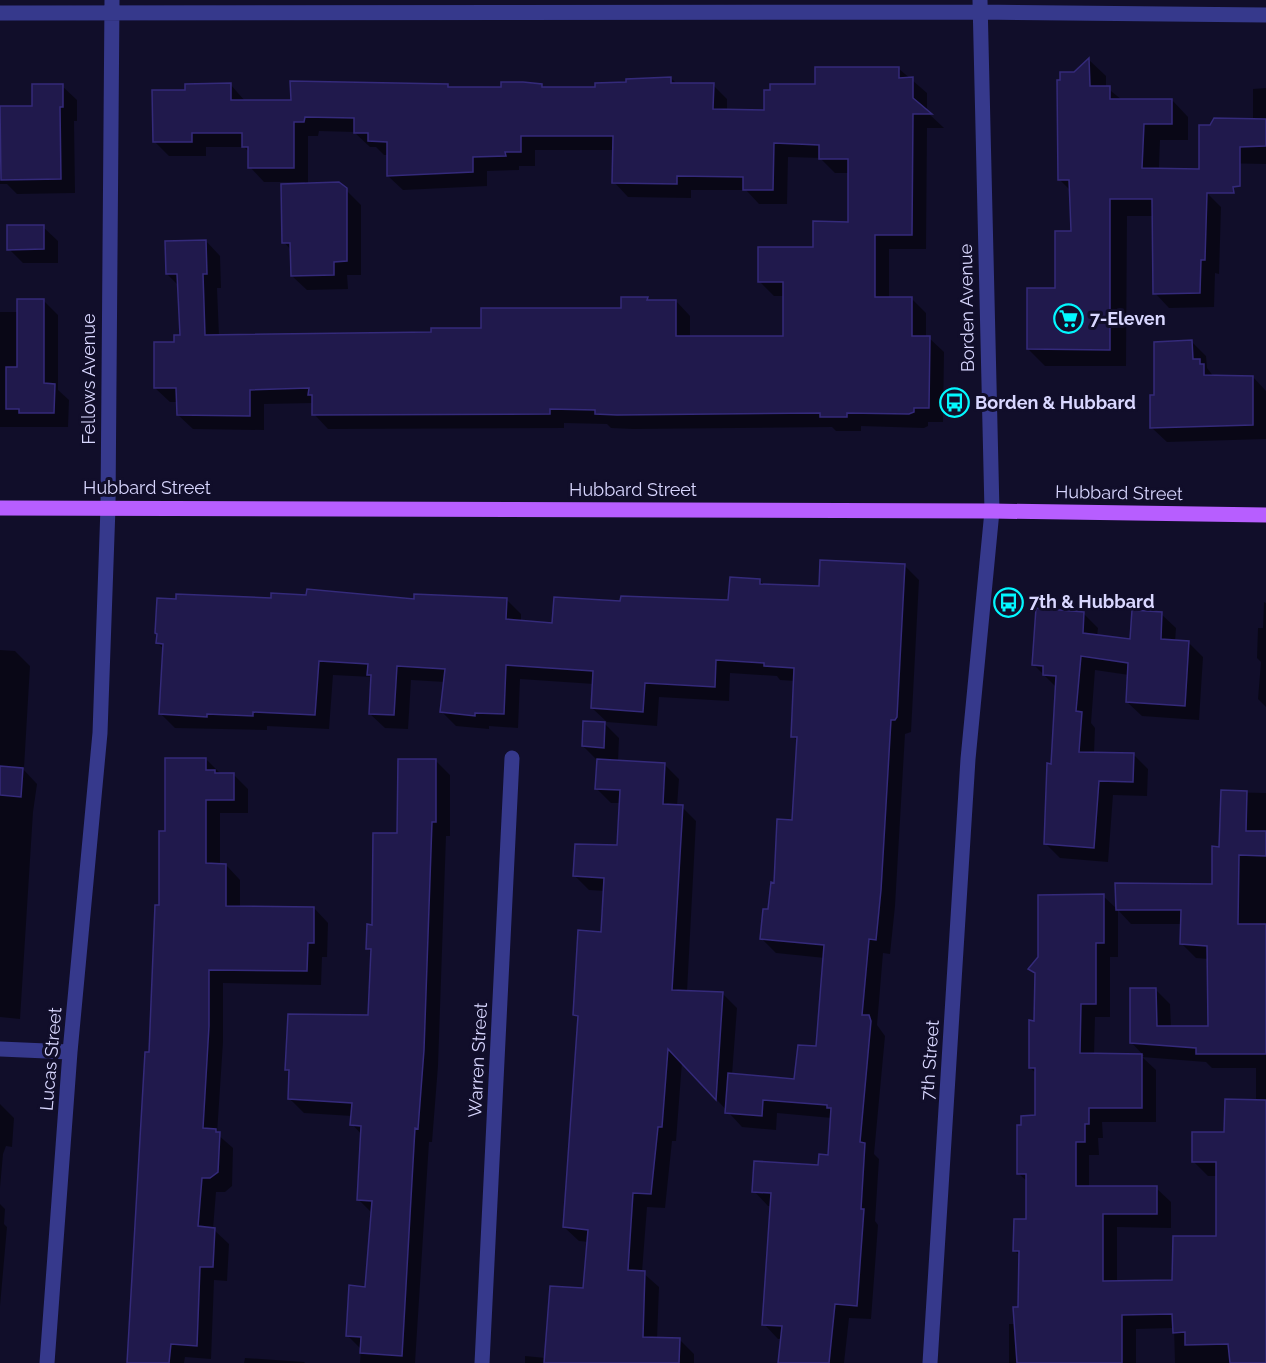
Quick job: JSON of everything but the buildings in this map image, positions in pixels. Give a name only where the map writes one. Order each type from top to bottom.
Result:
[{"type":"main road","name":"Hubbard Street","points":[[0,508],[992,511],[1266,515]]},
{"type":"street","points":[[0,13],[112,6],[979,6],[1266,15]]},
{"type":"street","name":"Fellows Avenue","points":[[99,759],[108,507],[112,6]]},
{"type":"street","name":"Borden Avenue","points":[[968,759],[992,511],[979,6]]},
{"type":"street","name":"Warren Street","points":[[482,1363],[512,758]]},
{"type":"street","name":"Lucas Street","points":[[47,1363],[70,1052],[99,759]]},
{"type":"street","name":"7th Street","points":[[930,1363],[968,759]]},
{"type":"street","points":[[0,1049],[70,1052]]},
{"type":"place","name":"7-Eleven","points":[[1069,319]]},
{"type":"place","name":"Borden & Hubbard","points":[[954,403]]},
{"type":"place","name":"7th & Hubbard","points":[[1008,602]]}]
